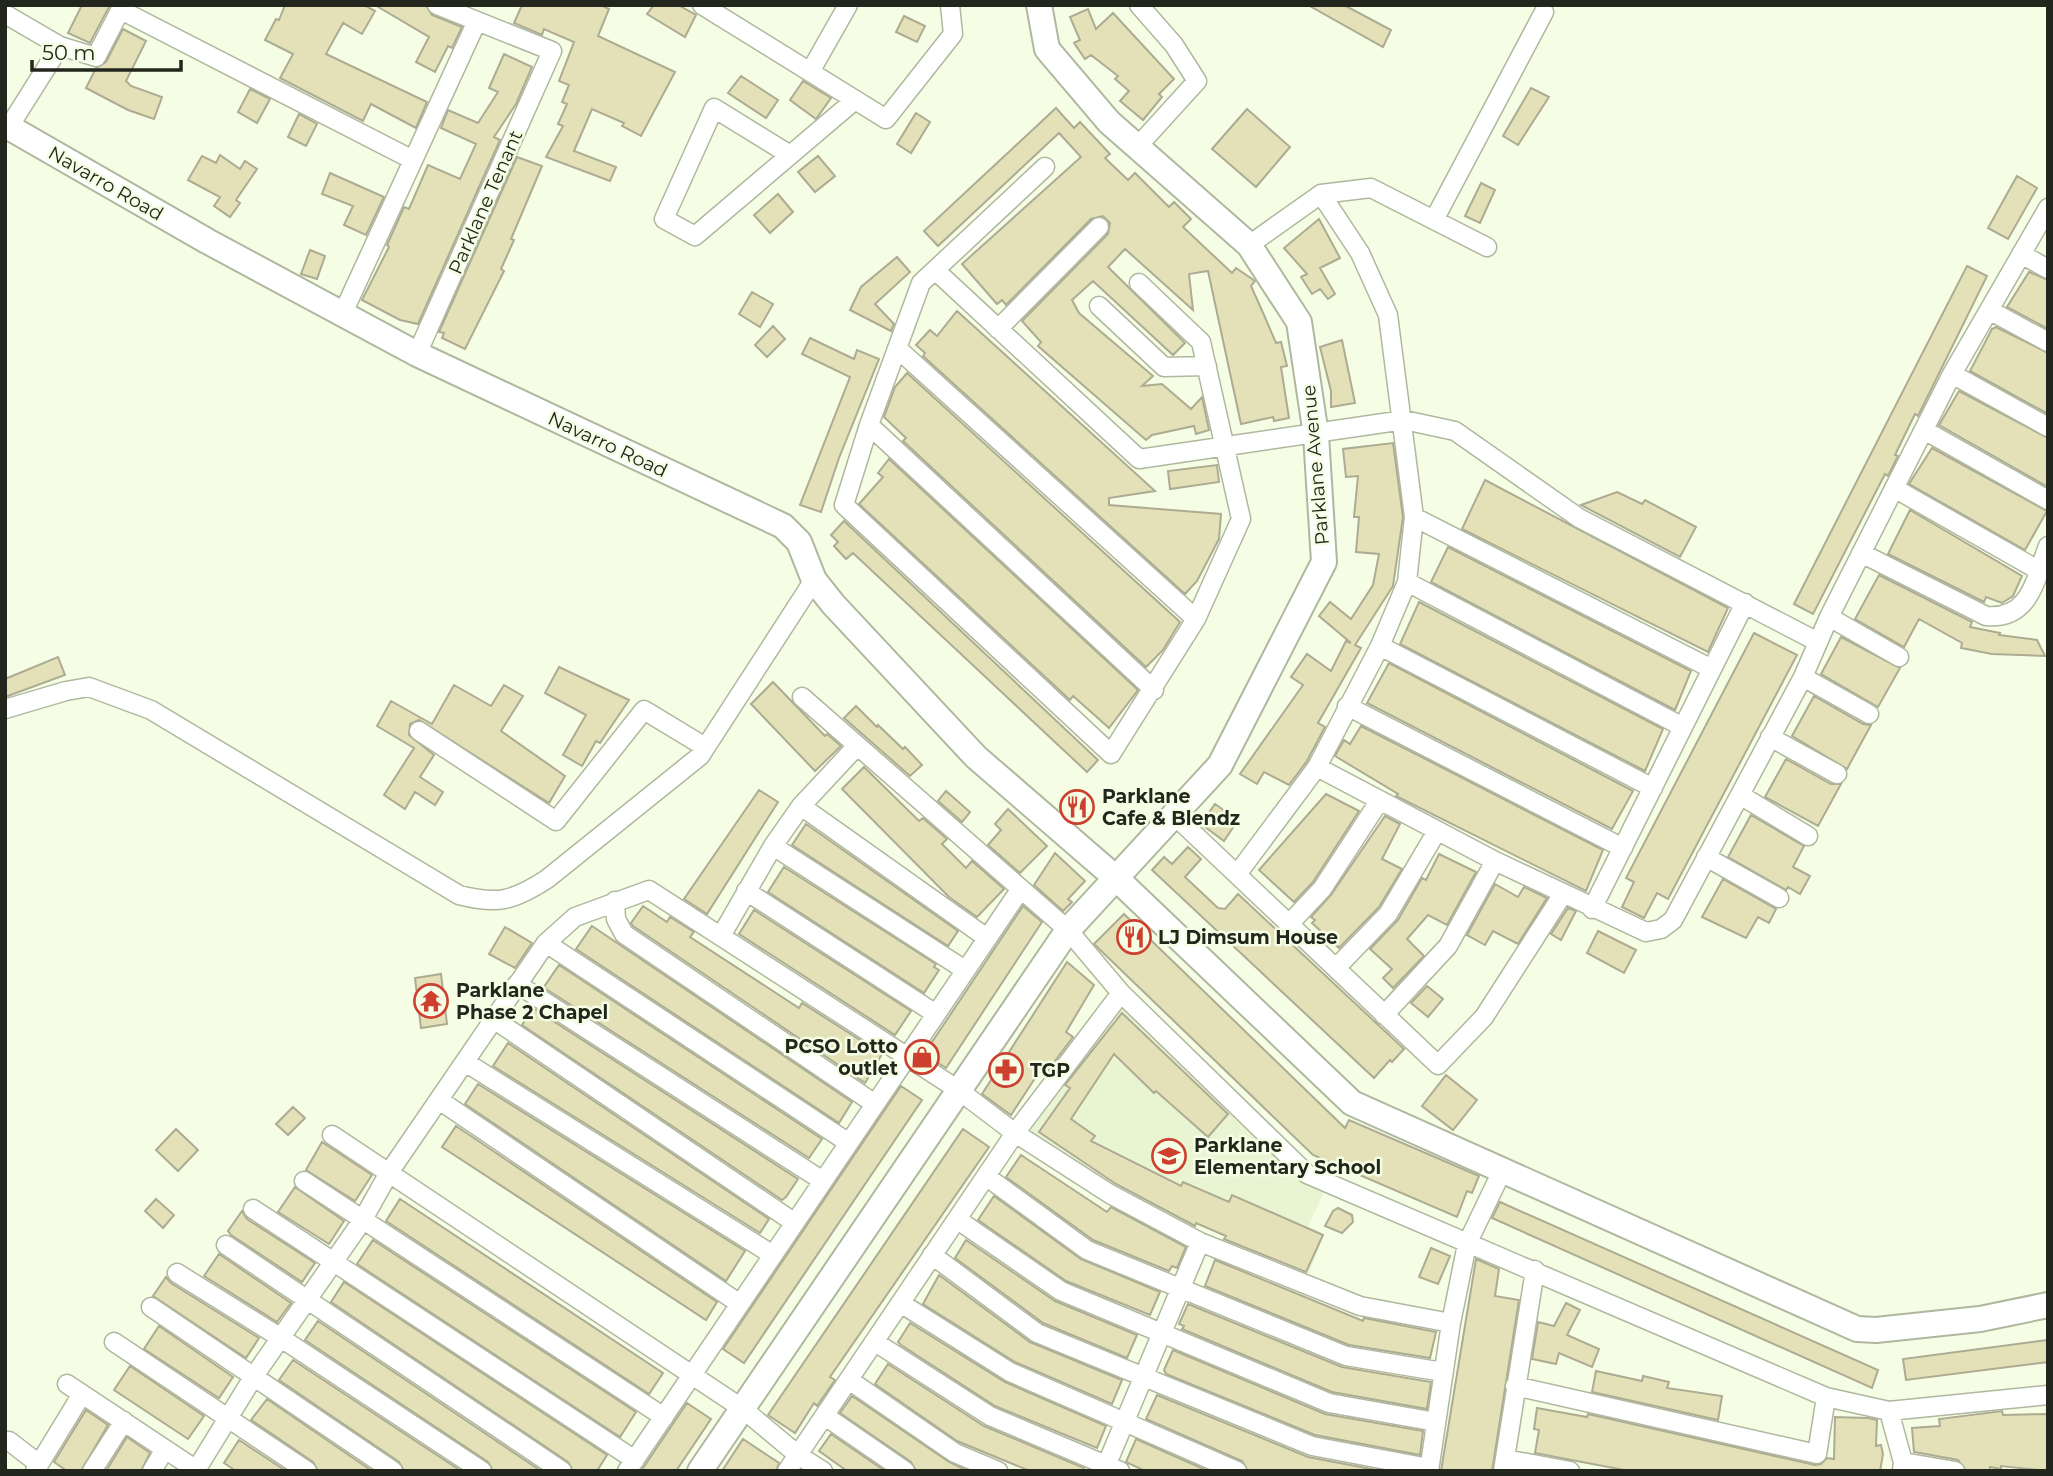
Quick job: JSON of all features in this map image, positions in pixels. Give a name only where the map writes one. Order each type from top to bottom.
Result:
[{"type":"street","points":[[343,313],[477,21],[437,5]]},
{"type":"street","points":[[702,5],[886,119],[953,34],[950,5]]},
{"type":"street","points":[[810,72],[848,5]]},
{"type":"street","name":"Parklane Avenue","points":[[700,1471],[957,1089],[1068,930],[1220,765],[1324,562],[1316,435],[1298,322],[1249,245],[1109,122],[1047,49],[1039,5]]},
{"type":"street","points":[[1138,146],[1197,81],[1174,45],[1139,5]]},
{"type":"street","points":[[5,14],[60,47],[96,57],[122,8],[413,160]]},
{"type":"street","points":[[1434,220],[1544,12]]},
{"type":"street","name":"Parklane Tenant","points":[[417,354],[552,51],[477,21]]},
{"type":"street","points":[[7,126],[60,47]]},
{"type":"street","points":[[790,155],[714,108],[664,219],[695,236],[855,100]]},
{"type":"street","name":"Navarro Road","points":[[7,126],[206,241],[417,354],[783,526],[799,542],[814,580],[833,604],[976,757],[1117,879],[1352,1103],[1857,1329],[1876,1330],[1980,1319],[2048,1305]]},
{"type":"street","points":[[1045,167],[921,284],[869,425],[844,505],[1111,754],[1154,690],[1196,618],[1241,519],[1202,342],[1139,283]]},
{"type":"street","points":[[1249,245],[1321,194],[1371,188],[1487,247]]},
{"type":"street","points":[[1238,873],[1317,767],[1380,646],[1407,582],[1414,517],[1404,420],[1388,315],[1360,254],[1321,194]]},
{"type":"street","points":[[1317,767],[1592,909],[1646,932],[1661,929],[1673,920],[1803,677],[1829,617],[1952,374],[2048,208]]},
{"type":"street","points":[[998,329],[1099,227]]},
{"type":"street","points":[[2021,254],[2048,269]]},
{"type":"street","points":[[935,270],[1139,459],[1404,420],[1455,431],[1579,518],[1818,642]]},
{"type":"street","points":[[1099,306],[1164,367],[1207,366]]},
{"type":"street","points":[[1989,310],[2048,342]]},
{"type":"street","points":[[898,349],[1196,618]]},
{"type":"street","points":[[1952,374],[2048,426]]},
{"type":"street","points":[[869,425],[1154,690]]},
{"type":"street","points":[[1924,430],[2048,500]]},
{"type":"street","points":[[1894,488],[2038,570]]},
{"type":"street","points":[[1414,517],[1712,669]]},
{"type":"street","points":[[1861,553],[1986,616],[2002,618],[2016,612],[2024,604],[2048,547]]},
{"type":"street","points":[[5,709],[89,687],[151,710],[459,895],[489,903],[520,896],[547,878],[700,756],[814,580]]},
{"type":"street","points":[[1407,582],[1683,727]]},
{"type":"street","points":[[1592,909],[1745,603]]},
{"type":"street","points":[[1829,617],[1899,657]]},
{"type":"street","points":[[1380,646],[1653,788]]},
{"type":"street","points":[[1803,677],[1869,714]]},
{"type":"street","points":[[802,697],[1020,891],[1068,930],[1121,993],[1307,1174],[1826,1397],[1889,1411],[2048,1395]]},
{"type":"street","points":[[1348,706],[1623,848]]},
{"type":"street","points":[[419,731],[556,821],[644,710],[705,747]]},
{"type":"street","points":[[1770,737],[1837,774]]},
{"type":"street","points":[[721,936],[772,846],[801,806],[856,747]]},
{"type":"street","points":[[1740,795],[1808,836]]},
{"type":"street","points":[[1290,923],[1322,889],[1380,800]]},
{"type":"street","points":[[801,806],[987,938]]},
{"type":"street","points":[[1175,816],[1438,1065],[1484,1017],[1563,894]]},
{"type":"street","points":[[1336,968],[1388,914],[1437,831]]},
{"type":"street","points":[[772,846],[965,970]]},
{"type":"street","points":[[1706,857],[1779,898]]},
{"type":"street","points":[[1384,1015],[1448,946],[1495,861]]},
{"type":"street","points":[[67,1384],[197,1470],[254,1376],[362,1221],[390,1171],[547,943],[575,917],[649,890],[906,1059],[957,1089],[1015,1133],[1110,1194],[1200,1242],[1360,1306],[1451,1323]]},
{"type":"street","points":[[746,891],[936,1014]]},
{"type":"street","points":[[253,1209],[334,1259],[631,1465],[1020,891]]},
{"type":"street","points":[[615,901],[616,919],[624,934],[875,1104]]},
{"type":"street","points":[[547,943],[849,1143]]},
{"type":"street","points":[[517,984],[823,1181]]},
{"type":"street","points":[[787,1471],[1015,1133],[1121,993]]},
{"type":"street","points":[[495,1020],[795,1223]]},
{"type":"street","points":[[465,1062],[773,1255]]},
{"type":"street","points":[[439,1100],[740,1304]]},
{"type":"street","points":[[332,1135],[390,1171],[743,1409],[798,1455],[823,1471]]},
{"type":"street","points":[[932,1255],[1037,1333],[1312,1446],[1429,1469],[1451,1323],[1467,1244],[1502,1171]]},
{"type":"street","points":[[987,1177],[1087,1250],[1346,1356],[1443,1372]]},
{"type":"street","points":[[304,1181],[664,1417]]},
{"type":"street","points":[[958,1220],[1061,1291],[1329,1403],[1436,1422]]},
{"type":"street","points":[[875,1342],[990,1416],[1110,1469],[1125,1421],[1200,1242]]},
{"type":"street","points":[[226,1245],[562,1471]]},
{"type":"street","points":[[1535,1270],[1504,1465],[1570,1471]]},
{"type":"street","points":[[177,1273],[281,1338],[482,1471]]},
{"type":"street","points":[[902,1304],[1010,1372],[1237,1471]]},
{"type":"street","points":[[151,1307],[393,1471]]},
{"type":"street","points":[[114,1342],[307,1471]]},
{"type":"street","points":[[849,1380],[955,1453],[998,1471]]},
{"type":"street","points":[[1515,1386],[1817,1454],[1826,1397]]},
{"type":"street","points":[[9,1441],[37,1467],[82,1394]]},
{"type":"street","points":[[1889,1411],[1903,1466],[1955,1471]]},
{"type":"street","points":[[825,1416],[905,1471]]},
{"type":"street","points":[[92,1471],[124,1422]]},
{"type":"street","points":[[152,1471],[165,1449]]},
{"type":"shaded area","name":"Parklane Elementary School","points":[[1120,1006],[1299,1180],[1324,1192],[1308,1226],[1324,1234],[1309,1274],[1116,1188],[1024,1131]]},
{"type":"building","points":[[82,5],[110,5],[90,43],[68,33]]},
{"type":"building","points":[[285,5],[364,5],[375,11],[362,34],[343,23],[326,54],[427,102],[416,128],[371,104],[363,121],[280,78],[293,54],[265,40],[276,19],[279,20]]},
{"type":"building","points":[[375,5],[426,5],[432,15],[462,27],[452,48],[448,46],[435,72],[416,62],[429,37]]},
{"type":"building","points":[[522,5],[601,5],[609,9],[598,36],[675,72],[641,136],[622,126],[624,123],[592,109],[574,151],[616,167],[610,181],[546,157],[563,126],[558,124],[567,104],[562,102],[569,85],[559,81],[574,42],[544,29],[542,35],[514,23]]},
{"type":"building","points":[[654,5],[678,5],[696,15],[685,37],[647,14]]},
{"type":"building","points":[[1308,5],[1344,5],[1391,30],[1383,47]]},
{"type":"building","points":[[1088,9],[1096,29],[1113,13],[1174,79],[1159,94],[1162,97],[1143,120],[1120,101],[1129,91],[1115,79],[1118,76],[1091,55],[1085,59],[1074,43],[1080,40],[1070,17]]},
{"type":"building","points":[[904,16],[925,26],[917,42],[896,32]]},
{"type":"building","points":[[123,29],[146,41],[126,81],[131,86],[162,97],[154,119],[128,110],[86,88],[96,68],[106,62]]},
{"type":"building","points":[[504,54],[532,67],[516,104],[494,137],[500,140],[418,324],[400,320],[362,300],[389,247],[387,245],[404,207],[409,209],[428,165],[460,179],[476,144],[441,128],[448,110],[478,123],[498,92],[489,88]]},
{"type":"building","points":[[741,76],[778,100],[766,118],[728,93]]},
{"type":"building","points":[[803,81],[831,98],[816,119],[790,100]]},
{"type":"building","points":[[1531,88],[1549,97],[1518,145],[1503,136]]},
{"type":"building","points":[[250,89],[270,99],[257,123],[238,112]]},
{"type":"building","points":[[1056,108],[1074,128],[1080,122],[1110,154],[1105,158],[1128,180],[1135,173],[1169,207],[1174,202],[1191,219],[1183,227],[1232,273],[1236,268],[1255,281],[1251,286],[1276,343],[1281,342],[1287,366],[1281,367],[1289,418],[1274,421],[1273,417],[1241,424],[1208,271],[1189,274],[1193,310],[1125,249],[1108,267],[1185,343],[1173,355],[1093,281],[1072,300],[1079,313],[1153,376],[1142,386],[1162,384],[1191,409],[1202,397],[1209,430],[1196,434],[1194,426],[1152,435],[1146,440],[1038,346],[1041,342],[1022,321],[1108,234],[1110,223],[1103,216],[1091,219],[1006,305],[1002,300],[997,304],[962,264],[1081,157],[1059,133],[938,246],[924,231]]},
{"type":"building","points":[[1247,109],[1290,147],[1256,187],[1212,149]]},
{"type":"building","points":[[916,113],[930,122],[911,153],[897,144]]},
{"type":"building","points":[[299,114],[317,124],[306,146],[288,137]]},
{"type":"building","points":[[220,155],[240,169],[245,161],[257,169],[236,200],[240,203],[230,217],[214,206],[220,197],[188,180],[202,156],[216,163]]},
{"type":"building","points":[[818,156],[835,176],[815,192],[798,172]]},
{"type":"building","points":[[517,157],[542,166],[511,239],[514,240],[501,269],[504,271],[465,349],[442,338],[444,333],[439,332]]},
{"type":"building","points":[[330,173],[384,197],[366,235],[344,225],[353,206],[322,194]]},
{"type":"building","points":[[2017,176],[2037,188],[2008,239],[1988,228]]},
{"type":"building","points":[[1481,183],[1495,190],[1480,223],[1465,216]]},
{"type":"building","points":[[778,194],[793,212],[770,233],[754,215]]},
{"type":"building","points":[[1319,219],[1340,258],[1320,268],[1335,294],[1328,299],[1320,289],[1312,294],[1301,277],[1307,274],[1284,248]]},
{"type":"building","points":[[310,250],[325,256],[317,279],[301,274]]},
{"type":"building","points":[[897,257],[910,272],[875,304],[894,324],[891,331],[850,310],[861,287]]},
{"type":"building","points":[[1967,266],[1987,276],[1918,416],[1915,414],[1888,476],[1885,474],[1813,614],[1794,604]]},
{"type":"building","points":[[2029,272],[2048,280],[2048,329],[2007,307]]},
{"type":"building","points":[[752,292],[773,304],[760,327],[739,314]]},
{"type":"building","points":[[957,311],[1155,491],[1109,498],[1109,505],[1221,514],[1219,539],[1197,581],[1185,594],[923,356],[925,353],[916,345],[930,330],[937,336]]},
{"type":"building","points":[[773,326],[785,339],[767,357],[755,345]]},
{"type":"building","points":[[1996,327],[2048,353],[2048,414],[1970,371],[1992,329]]},
{"type":"building","points":[[810,338],[854,359],[857,350],[879,359],[839,458],[821,512],[800,505],[850,377],[802,354]]},
{"type":"building","points":[[1342,340],[1355,403],[1331,407],[1331,391],[1320,347]]},
{"type":"building","points":[[907,373],[1180,622],[1163,650],[1146,667],[903,441],[906,438],[884,417],[895,387]]},
{"type":"building","points":[[1959,391],[2048,438],[2048,487],[1939,425]]},
{"type":"building","points":[[1393,443],[1403,517],[1393,586],[1355,645],[1361,648],[1318,723],[1325,727],[1307,761],[1289,785],[1264,772],[1257,784],[1240,774],[1303,685],[1291,677],[1307,654],[1331,671],[1346,641],[1351,643],[1319,616],[1330,602],[1351,619],[1373,585],[1379,554],[1356,552],[1359,517],[1354,517],[1358,476],[1346,477],[1343,449]]},
{"type":"building","points":[[1932,448],[2047,511],[2025,550],[1909,484]]},
{"type":"building","points":[[889,459],[1138,690],[1109,728],[1073,696],[1070,700],[859,504],[883,477],[878,473]]},
{"type":"building","points":[[1217,465],[1219,482],[1170,489],[1168,471]]},
{"type":"building","points":[[1485,480],[1728,608],[1708,652],[1462,529]]},
{"type":"building","points":[[1617,492],[1642,504],[1645,500],[1696,527],[1680,557],[1581,505]]},
{"type":"building","points":[[1910,510],[2022,576],[2013,596],[2002,603],[1986,597],[1984,602],[1888,554]]},
{"type":"building","points":[[844,521],[1098,760],[1087,772],[853,553],[846,559],[834,546],[838,542],[831,535]]},
{"type":"building","points":[[1448,547],[1691,671],[1675,710],[1431,582]]},
{"type":"building","points":[[1879,575],[1972,622],[1970,627],[2000,633],[1999,635],[2037,640],[2045,656],[1992,654],[1961,648],[1962,643],[1919,619],[1904,647],[1855,619]]},
{"type":"building","points":[[1419,602],[1663,729],[1645,771],[1400,644]]},
{"type":"building","points":[[1754,633],[1797,655],[1668,899],[1657,893],[1644,918],[1622,907],[1634,882],[1626,878]]},
{"type":"building","points":[[1841,637],[1900,668],[1878,707],[1821,674]]},
{"type":"building","points":[[58,657],[65,675],[5,697],[5,679]]},
{"type":"building","points":[[1389,663],[1633,791],[1612,829],[1367,703]]},
{"type":"building","points":[[559,667],[629,700],[600,743],[596,741],[582,766],[563,755],[586,715],[545,693]]},
{"type":"building","points":[[773,682],[825,736],[827,734],[841,746],[815,771],[751,704]]},
{"type":"building","points":[[454,685],[491,706],[504,685],[523,696],[501,731],[565,776],[549,803],[419,720],[410,724],[409,735],[434,755],[420,777],[443,792],[435,805],[415,792],[405,809],[384,795],[414,748],[377,726],[391,701],[432,724]]},
{"type":"building","points":[[1814,696],[1863,724],[1871,725],[1847,769],[1792,736]]},
{"type":"building","points":[[856,706],[922,765],[910,776],[844,718]]},
{"type":"building","points":[[1361,726],[1603,850],[1586,891],[1396,796],[1398,794],[1335,756],[1344,740],[1350,744]]},
{"type":"building","points":[[1786,759],[1831,784],[1841,784],[1818,826],[1765,797]]},
{"type":"building","points":[[864,767],[919,821],[923,818],[947,839],[942,844],[966,868],[972,861],[1004,889],[977,917],[949,897],[842,789]]},
{"type":"building","points":[[759,790],[778,802],[707,914],[684,899]]},
{"type":"building","points":[[946,791],[970,812],[962,822],[938,801]]},
{"type":"building","points":[[1326,794],[1359,811],[1313,882],[1294,902],[1259,870]]},
{"type":"building","points":[[1215,804],[1238,820],[1224,841],[1201,824]]},
{"type":"building","points":[[1008,809],[1047,846],[1020,873],[988,845],[1001,830],[995,824]]},
{"type":"building","points":[[1751,815],[1804,846],[1793,867],[1810,876],[1800,894],[1788,887],[1786,890],[1728,857]]},
{"type":"building","points":[[1385,816],[1400,824],[1382,859],[1402,869],[1379,907],[1339,948],[1312,923],[1315,920],[1311,917],[1331,895]]},
{"type":"building","points":[[806,824],[958,931],[948,946],[792,845]]},
{"type":"building","points":[[1188,847],[1201,859],[1185,877],[1218,908],[1225,909],[1238,894],[1404,1049],[1374,1078],[1152,870],[1164,857],[1172,864]]},
{"type":"building","points":[[1055,853],[1085,881],[1068,899],[1072,902],[1063,911],[1034,885]]},
{"type":"building","points":[[1439,854],[1476,872],[1447,925],[1428,915],[1407,939],[1424,956],[1393,988],[1383,978],[1392,969],[1370,949],[1398,920],[1422,878],[1426,880]]},
{"type":"building","points":[[784,867],[936,964],[934,967],[939,970],[924,993],[768,892]]},
{"type":"building","points":[[1723,879],[1776,909],[1769,923],[1758,917],[1746,938],[1702,917]]},
{"type":"building","points":[[1495,884],[1518,897],[1524,887],[1547,898],[1518,944],[1493,931],[1485,945],[1467,935]]},
{"type":"building","points":[[643,906],[667,922],[670,917],[694,932],[690,937],[799,1008],[802,1003],[882,1054],[865,1083],[633,926],[631,923]]},
{"type":"building","points":[[1023,906],[1042,922],[946,1068],[924,1054]]},
{"type":"building","points":[[1568,908],[1576,911],[1561,940],[1551,934]]},
{"type":"building","points":[[754,910],[911,1011],[895,1035],[739,934]]},
{"type":"building","points":[[1124,914],[1345,1128],[1349,1120],[1479,1176],[1472,1193],[1467,1191],[1457,1217],[1313,1155],[1094,944]]},
{"type":"building","points":[[592,926],[852,1102],[839,1123],[576,949]]},
{"type":"building","points":[[505,927],[532,943],[515,968],[489,954]]},
{"type":"building","points":[[1598,931],[1636,950],[1624,973],[1587,953]]},
{"type":"building","points":[[1067,962],[1094,985],[1066,1032],[1073,1037],[1046,1073],[1041,1069],[1011,1115],[982,1094]]},
{"type":"building","points":[[559,965],[822,1139],[809,1158],[546,989],[544,987]]},
{"type":"building","name":"Parklane Phase 2 Chapel","points":[[441,974],[447,1024],[421,1028],[415,978]]},
{"type":"building","points":[[1427,986],[1443,999],[1428,1017],[1411,1003]]},
{"type":"building","points":[[533,1008],[798,1179],[786,1197],[782,1200],[522,1025]]},
{"type":"building","points":[[1122,1013],[1228,1114],[1208,1137],[1156,1091],[1154,1093],[1114,1054],[1071,1119],[1095,1136],[1091,1141],[1181,1186],[1183,1182],[1229,1202],[1232,1195],[1323,1235],[1306,1272],[1224,1239],[1226,1236],[1196,1223],[1195,1226],[1116,1184],[1039,1132],[1070,1088],[1065,1085]]},
{"type":"building","points":[[508,1043],[769,1219],[760,1233],[493,1066]]},
{"type":"building","points":[[1446,1075],[1477,1100],[1453,1130],[1422,1106]]},
{"type":"building","points":[[478,1084],[745,1251],[726,1281],[465,1104]]},
{"type":"building","points":[[901,1086],[922,1100],[744,1363],[723,1349]]},
{"type":"building","points":[[293,1107],[305,1118],[288,1135],[276,1124]]},
{"type":"building","points":[[456,1126],[717,1302],[706,1320],[442,1147]]},
{"type":"building","points":[[176,1129],[198,1150],[178,1171],[156,1150]]},
{"type":"building","points":[[963,1129],[989,1147],[830,1377],[835,1380],[817,1406],[814,1403],[795,1433],[768,1415]]},
{"type":"building","points":[[322,1142],[372,1175],[355,1201],[306,1170]]},
{"type":"building","points":[[1021,1155],[1107,1212],[1111,1207],[1186,1247],[1177,1268],[1172,1266],[1169,1271],[1093,1240],[1006,1177]]},
{"type":"building","points":[[295,1187],[344,1221],[329,1244],[278,1212]]},
{"type":"building","points":[[994,1196],[1081,1259],[1160,1292],[1150,1315],[1066,1281],[978,1220]]},
{"type":"building","points":[[156,1199],[174,1215],[163,1228],[145,1211]]},
{"type":"building","points":[[400,1199],[663,1373],[649,1394],[386,1221]]},
{"type":"building","points":[[1500,1202],[1878,1370],[1872,1388],[1492,1218]]},
{"type":"building","points":[[1338,1208],[1352,1215],[1353,1222],[1342,1233],[1325,1226],[1333,1211]]},
{"type":"building","points":[[242,1211],[247,1219],[315,1263],[302,1282],[231,1235],[228,1231]]},
{"type":"building","points":[[373,1240],[636,1412],[620,1437],[357,1264]]},
{"type":"building","points":[[966,1240],[1055,1301],[1137,1335],[1127,1358],[1043,1323],[955,1258]]},
{"type":"building","points":[[1431,1248],[1450,1256],[1438,1284],[1419,1277]]},
{"type":"building","points":[[219,1254],[291,1303],[277,1322],[204,1276]]},
{"type":"building","points":[[1476,1259],[1499,1269],[1495,1296],[1519,1300],[1492,1471],[1441,1471]]},
{"type":"building","points":[[1215,1260],[1363,1321],[1364,1318],[1436,1332],[1430,1358],[1349,1345],[1205,1286]]},
{"type":"building","points":[[939,1275],[1030,1342],[1122,1380],[1112,1404],[1015,1362],[923,1304]]},
{"type":"building","points":[[166,1277],[171,1283],[259,1338],[246,1358],[153,1296]]},
{"type":"building","points":[[344,1282],[607,1455],[597,1471],[573,1471],[568,1462],[331,1302]]},
{"type":"building","points":[[1566,1303],[1580,1310],[1567,1335],[1599,1349],[1592,1367],[1559,1353],[1556,1364],[1532,1359],[1538,1322],[1554,1326]]},
{"type":"building","points":[[1188,1304],[1342,1367],[1431,1382],[1427,1409],[1332,1392],[1182,1329],[1184,1326],[1179,1324]]},
{"type":"building","points":[[318,1321],[541,1471],[493,1471],[488,1462],[305,1340]]},
{"type":"building","points":[[910,1323],[1005,1382],[1106,1426],[1097,1448],[995,1406],[901,1345],[898,1342]]},
{"type":"building","points":[[159,1326],[233,1377],[219,1398],[144,1349]]},
{"type":"building","points":[[2048,1340],[2048,1362],[1906,1380],[1903,1359]]},
{"type":"building","points":[[1173,1350],[1325,1414],[1423,1431],[1420,1455],[1315,1435],[1166,1374],[1164,1370]]},
{"type":"building","points":[[293,1360],[461,1471],[404,1471],[399,1462],[279,1380]]},
{"type":"building","points":[[888,1364],[984,1426],[1084,1468],[1083,1471],[1030,1471],[957,1441],[875,1384]]},
{"type":"building","points":[[130,1366],[204,1416],[188,1439],[114,1390]]},
{"type":"building","points":[[1596,1371],[1642,1381],[1643,1376],[1669,1382],[1667,1388],[1722,1396],[1718,1420],[1592,1392]]},
{"type":"building","points":[[1157,1395],[1308,1457],[1382,1471],[1248,1471],[1242,1461],[1146,1419]]},
{"type":"building","points":[[852,1396],[949,1462],[968,1471],[916,1471],[911,1462],[840,1413]]},
{"type":"building","points":[[267,1399],[372,1471],[318,1471],[313,1462],[251,1420]]},
{"type":"building","points":[[687,1403],[711,1419],[676,1471],[641,1471]]},
{"type":"building","points":[[1537,1408],[1587,1417],[1588,1414],[1815,1465],[1821,1464],[1827,1458],[1834,1459],[1835,1417],[1868,1418],[1877,1420],[1876,1446],[1881,1445],[1883,1454],[1880,1471],[1629,1471],[1535,1453],[1539,1430],[1534,1429]]},
{"type":"building","points":[[86,1410],[108,1425],[81,1471],[67,1471],[54,1462]]},
{"type":"building","points":[[2002,1411],[2003,1415],[2048,1414],[2048,1471],[2001,1466],[2001,1469],[1990,1467],[1990,1471],[1966,1471],[1958,1460],[1914,1452],[1912,1428],[1940,1426],[1939,1419]]},
{"type":"building","points":[[831,1434],[885,1471],[847,1471],[819,1451]]},
{"type":"building","points":[[127,1437],[150,1453],[141,1471],[106,1471]]},
{"type":"building","points":[[743,1439],[779,1463],[776,1471],[722,1471]]},
{"type":"building","points":[[1136,1439],[1208,1471],[1145,1471],[1126,1462]]},
{"type":"building","points":[[239,1440],[286,1471],[236,1471],[224,1463]]},
{"type":"place","name":"Parklane Cafe & Blendz","points":[[1077,807]]},
{"type":"place","name":"LJ Dimsum House","points":[[1134,937]]},
{"type":"place","name":"Parklane Phase 2 Chapel","points":[[431,1001]]},
{"type":"place","name":"PCSO Lotto outlet","points":[[922,1057]]},
{"type":"place","name":"TGP","points":[[1006,1070]]},
{"type":"place","name":"Parklane Elementary School","points":[[1169,1156]]}]
